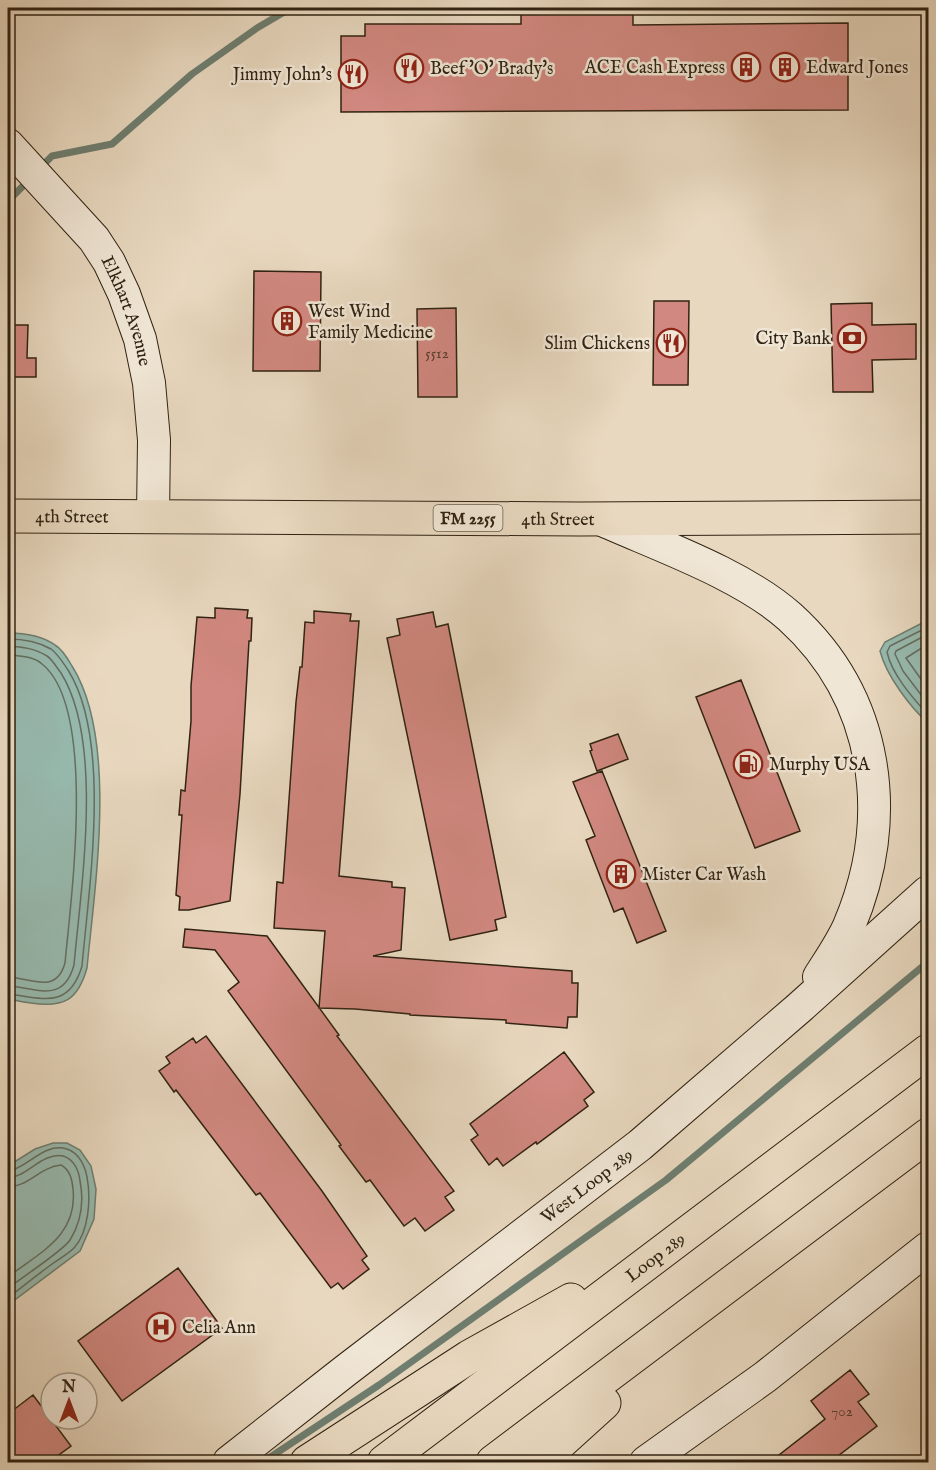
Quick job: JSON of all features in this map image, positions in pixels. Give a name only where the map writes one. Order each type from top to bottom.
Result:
[{"type":"main road","name":"Elkhart Avenue","points":[[8,145],[94,239],[109,262],[124,294],[141,339],[149,383],[154,440],[153,516]]},
{"type":"main road","name":"4th Street","points":[[8,516],[928,518]]},
{"type":"main road","points":[[600,519],[719,572],[766,599],[789,616],[828,660],[843,685],[863,729],[870,754],[874,796],[872,847],[866,877],[848,929],[799,1008]]},
{"type":"main road","name":"West Loop 289","points":[[229,1462],[640,1146],[928,892]]},
{"type":"main road","name":"Loop 289","points":[[384,1462],[928,1051]]},
{"type":"main road","points":[[493,1462],[928,1135]]},
{"type":"main road","points":[[307,1462],[469,1357],[584,1293],[812,1139]]},
{"type":"main road","points":[[646,1462],[765,1377],[928,1248]]},
{"type":"main road","points":[[539,1462],[744,1274]]},
{"type":"water","points":[[928,620],[928,723],[900,690],[880,651],[885,642]]},
{"type":"water","points":[[8,633],[38,637],[58,647],[72,666],[86,696],[95,732],[100,813],[87,968],[79,988],[61,1003],[43,1004],[8,998]]},
{"type":"water","points":[[53,1143],[67,1143],[80,1150],[91,1166],[96,1189],[94,1219],[80,1251],[8,1305],[8,1166],[35,1149]]},
{"type":"building","points":[[521,8],[633,8],[633,25],[848,23],[848,110],[341,112],[341,36],[365,36],[365,24],[521,24]]},
{"type":"building","name":"West Wind Family Medicine","points":[[254,271],[321,272],[320,371],[253,371]]},
{"type":"building","name":"Slim Chickens","points":[[654,301],[689,301],[688,385],[653,385]]},
{"type":"building","name":"City Bank","points":[[872,303],[872,325],[916,324],[916,359],[872,360],[873,392],[833,392],[831,304]]},
{"type":"building","points":[[456,308],[457,397],[418,397],[417,309]]},
{"type":"building","points":[[8,325],[28,325],[27,358],[36,358],[36,377],[8,377]]},
{"type":"building","points":[[215,608],[248,610],[247,618],[252,618],[230,901],[179,910],[180,897],[176,895],[182,815],[179,815],[181,790],[185,791],[197,617],[215,618]]},
{"type":"building","points":[[314,611],[351,614],[350,621],[359,621],[339,876],[392,882],[392,887],[405,888],[401,950],[373,956],[572,971],[572,983],[578,983],[577,1017],[568,1017],[567,1028],[506,1023],[506,1020],[319,1008],[325,931],[274,928],[277,882],[283,883],[296,702],[300,667],[302,667],[305,622],[314,623]]},
{"type":"building","points":[[433,612],[436,627],[448,624],[506,917],[495,920],[497,930],[450,940],[387,638],[400,635],[397,619]]},
{"type":"building","name":"Murphy USA","points":[[741,680],[800,831],[755,848],[696,697]]},
{"type":"building","points":[[618,734],[628,759],[597,771],[590,744]]},
{"type":"building","name":"Mister Car Wash","points":[[602,771],[666,931],[637,943],[623,908],[614,912],[586,840],[595,836],[573,782]]},
{"type":"building","points":[[185,929],[267,936],[339,1035],[337,1036],[454,1191],[445,1197],[454,1210],[425,1231],[415,1218],[404,1226],[370,1180],[366,1182],[339,1146],[341,1145],[228,991],[239,982],[215,950],[183,947]]},
{"type":"building","points":[[206,1036],[322,1191],[367,1256],[362,1260],[369,1269],[343,1289],[338,1283],[331,1288],[260,1193],[256,1195],[159,1071],[170,1063],[166,1057],[193,1038],[196,1043]]},
{"type":"building","points":[[564,1052],[594,1092],[584,1100],[588,1106],[503,1166],[497,1158],[489,1165],[471,1140],[478,1135],[470,1124]]},
{"type":"building","name":"Celia Ann","points":[[178,1268],[222,1328],[122,1401],[78,1341]]},
{"type":"building","points":[[850,1370],[869,1394],[858,1402],[877,1426],[830,1462],[770,1462],[825,1419],[811,1401]]},
{"type":"building","points":[[33,1395],[39,1403],[39,1431],[60,1431],[71,1446],[49,1462],[8,1462],[8,1414]]},
{"type":"waterway","points":[[40,168],[52,156],[112,144],[192,74],[257,28],[291,8]]},
{"type":"waterway","points":[[8,201],[28,181]]},
{"type":"waterway","points":[[263,1462],[379,1385],[666,1180],[928,962]]},
{"type":"place","name":"ACE Cash Express","points":[[746,67]]},
{"type":"place","name":"Edward Jones","points":[[785,67]]},
{"type":"place","name":"Beef 'O' Brady's","points":[[409,68]]},
{"type":"place","name":"Jimmy John's","points":[[353,74]]},
{"type":"place","name":"West Wind Family Medicine","points":[[287,321]]},
{"type":"place","name":"City Bank","points":[[852,338]]},
{"type":"place","name":"Slim Chickens","points":[[671,343]]},
{"type":"place","name":"Murphy USA","points":[[748,764]]},
{"type":"place","name":"Mister Car Wash","points":[[621,874]]},
{"type":"place","name":"Celia Ann","points":[[161,1327]]}]
